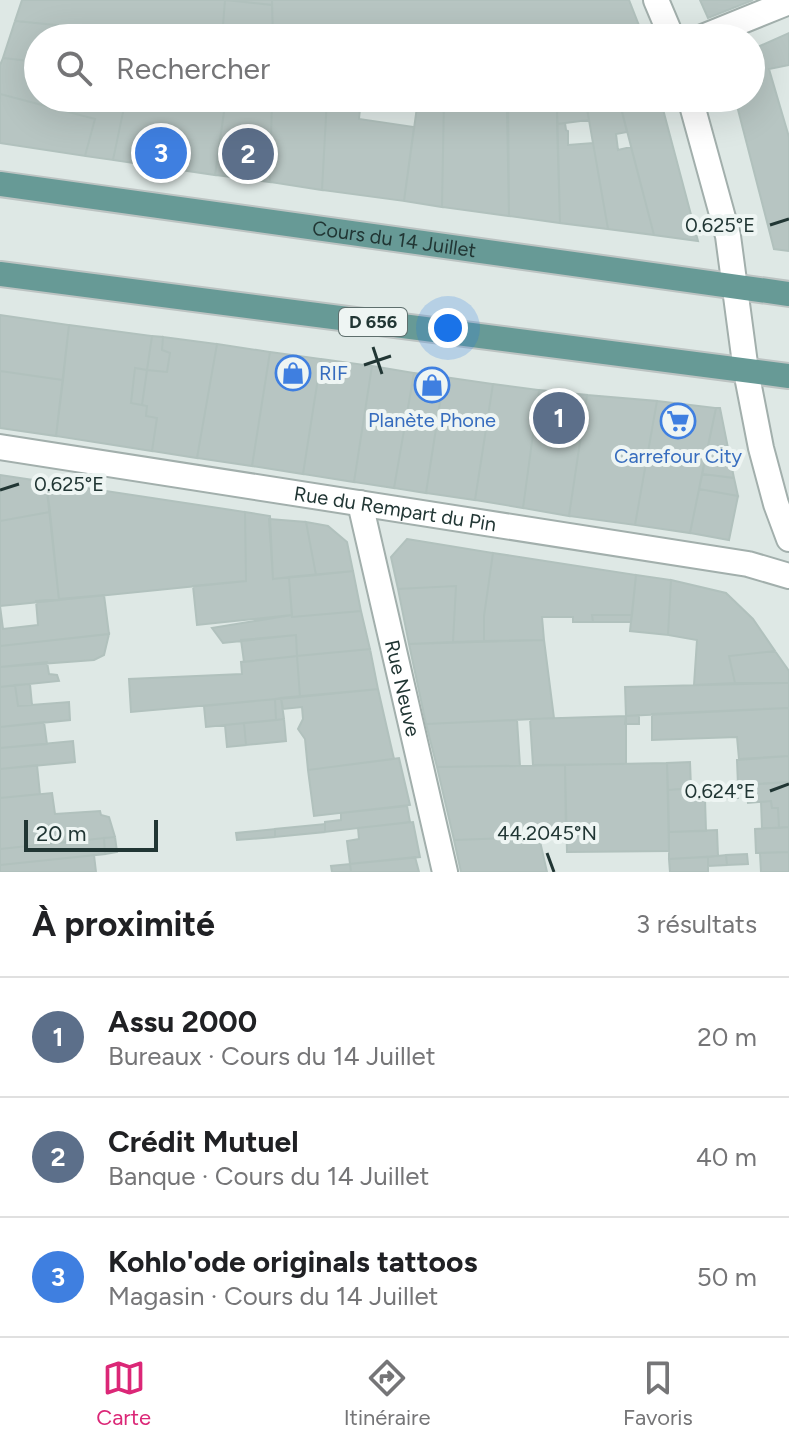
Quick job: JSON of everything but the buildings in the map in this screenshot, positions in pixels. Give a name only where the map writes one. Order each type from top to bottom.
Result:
[{"type":"main road","name":"Cours du 14 Juillet","points":[[0,184],[789,294]]},
{"type":"main road","name":"D 656","points":[[0,274],[789,376]]},
{"type":"street","points":[[656,0],[666,24]]},
{"type":"street","points":[[735,24],[789,2]]},
{"type":"street","points":[[694,112],[728,236],[746,371],[761,448],[789,539]]},
{"type":"street","name":"Rue du Rempart du Pin","points":[[0,447],[748,564],[789,576]]},
{"type":"street","name":"Rue Neuve","points":[[360,503],[445,872]]},
{"type":"place","name":"Kohlo'ode originals tattoos","points":[[161,153]]},
{"type":"place","name":"Crédit Mutuel","points":[[248,154]]},
{"type":"place","name":"RIF","points":[[293,373]]},
{"type":"place","name":"Planète Phone","points":[[432,385]]},
{"type":"place","name":"Assu 2000","points":[[559,418]]},
{"type":"place","name":"Carrefour City","points":[[678,421]]}]
